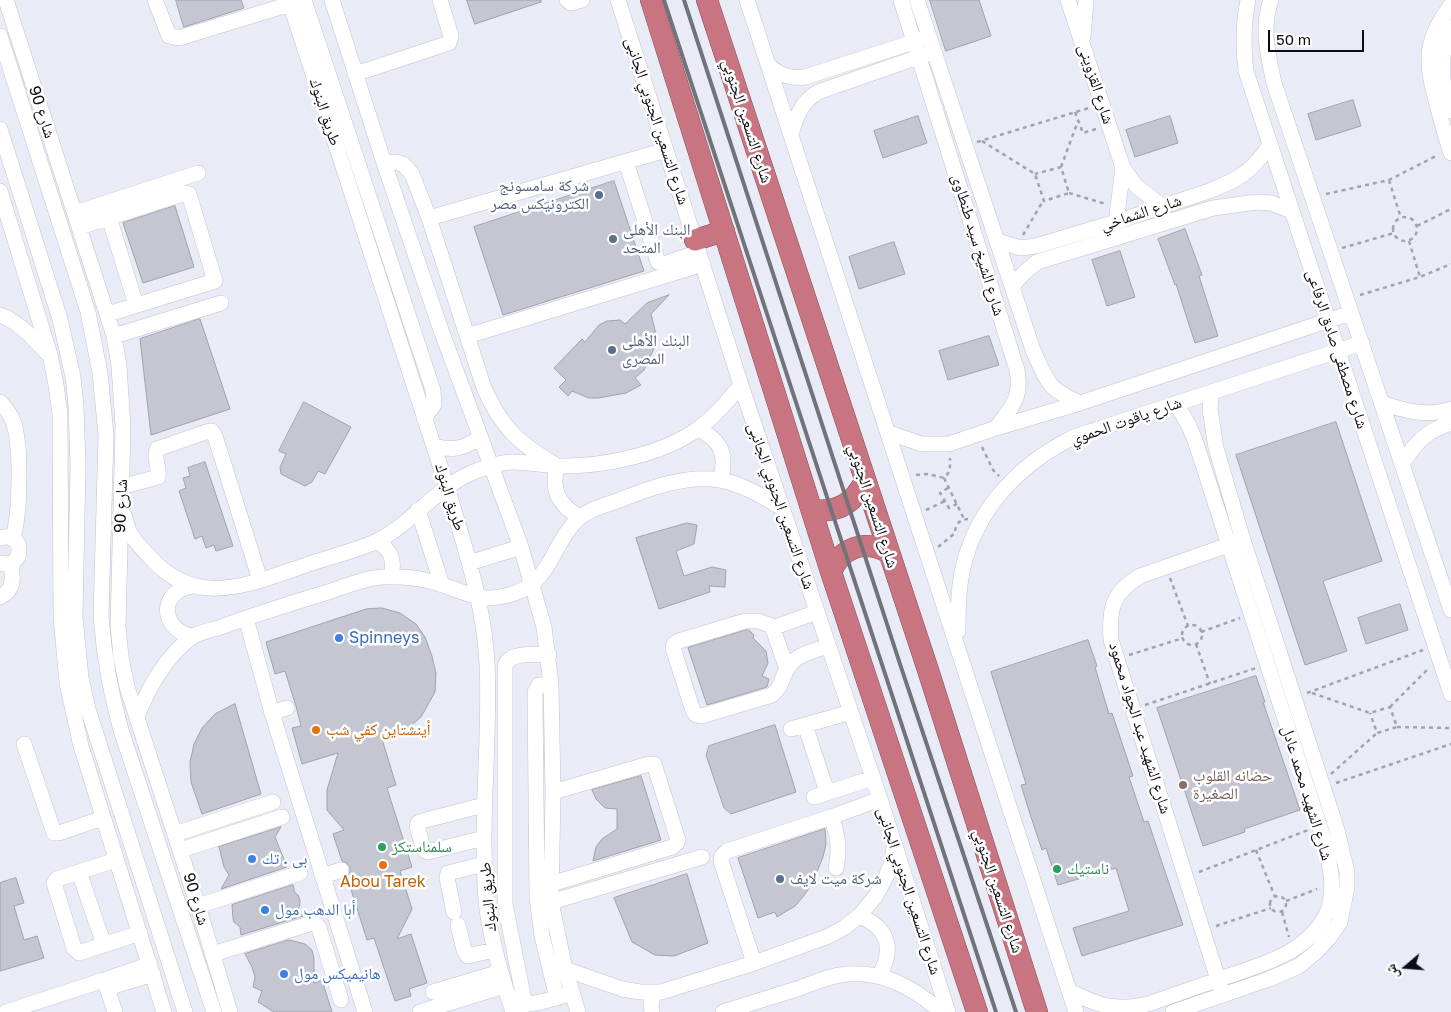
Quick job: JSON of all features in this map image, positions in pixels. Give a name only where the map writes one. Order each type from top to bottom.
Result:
[{"type":"highway","points":[[651,0],[831,572],[977,1012]]},
{"type":"highway","name":"شارع التسعين الجنوبي","points":[[707,0],[889,553],[1037,1012]]},
{"type":"highway","points":[[699,252],[724,231]]},
{"type":"highway","points":[[813,510],[831,510],[848,503],[855,497],[865,482]]},
{"type":"highway","points":[[831,572],[844,553],[858,546],[874,546],[889,553]]},
{"type":"street","name":"شارع 90","points":[[6,0],[114,336],[122,396],[123,457],[120,504],[118,626],[121,657],[127,687],[176,834],[230,1012]]},
{"type":"street","points":[[156,0],[169,36],[179,38],[294,1]]},
{"type":"street","points":[[332,0],[384,164],[490,466],[521,547],[544,627],[549,655],[551,685],[553,792],[551,902],[565,969],[578,1012]]},
{"type":"street","points":[[355,74],[449,44],[451,36],[440,0]]},
{"type":"street","points":[[567,0],[571,3],[582,0]]},
{"type":"street","name":"شارع التسعين الجنوبي الجانبى","points":[[618,0],[741,385],[880,799],[948,1012]]},
{"type":"street","points":[[747,0],[958,643],[1076,1012]]},
{"type":"street","name":"شارع الشيخ سيد طنطاوى","points":[[901,0],[1017,370],[1019,382],[1016,400],[996,428]]},
{"type":"street","name":"شارع الشيخ سيد طنطاوى","points":[[918,0],[1033,350],[1047,380],[1053,388],[1062,395],[1080,403]]},
{"type":"street","name":"شارع القزوينى","points":[[1068,0],[1123,168],[1136,186],[1162,206]]},
{"type":"street","points":[[1082,43],[1086,0]]},
{"type":"street","name":"شارع مصطفى صادق الرفاعى","points":[[1248,0],[1244,16],[1246,71],[1451,694]]},
{"type":"street","name":"شارع مصطفى صادق الرفاعى","points":[[1271,0],[1266,13],[1265,35],[1274,83],[1402,464],[1447,584],[1451,610]]},
{"type":"street","name":"طريق البنوك","points":[[294,1],[447,487],[470,563],[478,598],[487,665],[484,805],[484,864],[487,908],[494,950],[502,979],[516,1008]]},
{"type":"street","points":[[1450,151],[1430,76],[1429,59],[1430,46],[1434,34],[1441,18],[1451,5]]},
{"type":"street","points":[[1451,27],[1445,41],[1442,62],[1446,96],[1451,111]]},
{"type":"street","points":[[0,36],[85,304],[100,373],[106,435],[101,616],[104,654],[113,702],[214,1012]]},
{"type":"street","points":[[768,65],[781,75],[805,77],[930,36]]},
{"type":"street","points":[[791,136],[798,112],[810,97],[818,92],[934,52]]},
{"type":"street","points":[[0,129],[60,319],[73,377],[78,465],[75,617],[77,648],[84,694],[96,738],[185,1012]]},
{"type":"street","name":"شارع الشماخي","points":[[1013,285],[1024,272],[1049,250],[1117,215],[1162,206],[1209,191],[1237,178],[1250,170],[1270,144]]},
{"type":"street","points":[[429,218],[666,150]]},
{"type":"street","points":[[384,164],[399,162],[410,170],[429,218],[467,336],[492,404],[510,432],[526,446],[556,466]]},
{"type":"street","points":[[626,162],[658,262],[663,264],[699,252]]},
{"type":"street","name":"شارع القزوينى","points":[[1117,215],[1123,168]]},
{"type":"street","points":[[77,220],[198,173]]},
{"type":"street","points":[[77,220],[109,217],[185,193],[189,194],[215,281],[108,314]]},
{"type":"street","points":[[1,200],[50,355],[56,385],[60,414],[61,617],[63,650],[73,715],[102,818],[164,1012]]},
{"type":"street","name":"شارع الشماخي","points":[[997,241],[1015,247],[1049,250],[1213,208],[1257,202],[1271,204],[1292,211]]},
{"type":"street","points":[[109,217],[136,305]]},
{"type":"street","points":[[467,336],[699,252]]},
{"type":"street","points":[[114,336],[221,303]]},
{"type":"street","name":"شارع ياقوت الحموي","points":[[889,433],[922,444],[949,444],[1080,403],[1352,313]]},
{"type":"street","points":[[0,315],[19,325],[50,355]]},
{"type":"street","name":"شارع ياقوت الحموي","points":[[958,643],[958,598],[961,578],[971,542],[983,517],[998,495],[1032,463],[1066,441],[1176,403],[1362,343]]},
{"type":"street","points":[[463,390],[483,383]]},
{"type":"street","points":[[120,504],[130,534],[160,569],[192,586],[232,588],[377,541],[460,478],[490,466],[511,462],[556,466],[597,463],[637,455],[674,443],[698,429],[721,408],[741,385]]},
{"type":"street","name":"شارع الشهيد محمد عادل","points":[[1173,1012],[1269,979],[1299,966],[1316,952],[1340,922],[1347,887],[1347,872],[1323,784],[1243,540],[1216,448],[1211,418],[1211,393]]},
{"type":"street","points":[[0,402],[10,414],[14,423],[17,440],[18,509],[6,538],[19,545],[18,557],[6,563],[12,585],[6,594],[0,597]]},
{"type":"street","name":"شارع الشهيد محمد عادل","points":[[1069,991],[1102,1006],[1130,1008],[1148,1004],[1270,961],[1293,950],[1310,938],[1326,915],[1331,896],[1328,855],[1319,826],[1190,426],[1176,403]]},
{"type":"street","points":[[1382,403],[1413,413],[1435,413],[1451,409]]},
{"type":"street","points":[[1402,464],[1413,446],[1420,439],[1440,426],[1451,423]]},
{"type":"street","points":[[698,429],[709,434],[718,444],[723,456],[724,468],[720,480]]},
{"type":"street","points":[[121,487],[158,477],[159,472],[155,453],[157,449],[212,431],[216,436],[260,580]]},
{"type":"street","points":[[434,446],[452,450],[467,446],[480,437]]},
{"type":"street","points":[[556,466],[554,478],[560,502],[568,511],[579,517]]},
{"type":"street","points":[[137,716],[148,690],[158,673],[194,636],[246,618],[350,585],[391,576],[419,579],[478,598],[498,597],[516,592],[533,584],[541,576],[566,533],[579,517],[630,496],[685,480],[720,480],[744,487],[782,508]]},
{"type":"street","points":[[418,510],[442,585]]},
{"type":"street","name":"شارع الشهيد عبد الجواد محمود","points":[[1222,994],[1111,640],[1110,624],[1111,610],[1117,595],[1126,584],[1140,576],[1243,540]]},
{"type":"street","points":[[377,541],[389,551],[393,559],[391,576]]},
{"type":"street","points":[[470,563],[521,547]]},
{"type":"street","points":[[192,586],[179,590],[171,598],[167,609],[169,620],[175,630],[184,635],[194,636]]},
{"type":"street","points":[[817,612],[783,626],[745,621],[674,644],[672,648],[693,711],[696,715],[701,716],[772,696],[779,688],[786,669],[796,657],[828,646]]},
{"type":"street","points":[[246,618],[272,713],[365,1012]]},
{"type":"street","points":[[772,626],[786,669]]},
{"type":"street","points":[[549,655],[512,657],[506,662],[505,666],[505,904],[516,1008],[543,1007],[557,998],[572,993]]},
{"type":"street","points":[[551,685],[540,685],[535,692],[536,877],[542,936],[557,998]]},
{"type":"street","points":[[272,713],[287,708]]},
{"type":"street","points":[[851,712],[798,727],[821,795],[873,778]]},
{"type":"street","points":[[1289,733],[1304,727]]},
{"type":"street","points":[[24,744],[54,833],[102,818]]},
{"type":"street","points":[[551,884],[672,847],[678,840],[654,764],[553,792]]},
{"type":"street","points":[[754,963],[721,861],[722,856],[727,851],[880,799]]},
{"type":"street","points":[[176,834],[273,802]]},
{"type":"street","points":[[484,805],[422,821],[417,826],[423,848],[428,852],[484,838]]},
{"type":"street","points":[[180,850],[282,817]]},
{"type":"street","points":[[831,817],[838,833],[839,851],[836,868]]},
{"type":"street","points":[[565,969],[622,989],[661,992],[754,963],[829,936],[859,916],[875,897],[892,862],[895,845]]},
{"type":"street","points":[[551,902],[702,858]]},
{"type":"street","points":[[116,860],[57,879],[54,882],[74,948],[79,952],[140,933]]},
{"type":"street","points":[[484,864],[448,873],[447,878],[464,950],[468,956],[494,950]]},
{"type":"street","points":[[322,876],[341,870]]},
{"type":"street","points":[[79,872],[104,945]]},
{"type":"street","points":[[198,906],[300,873]]},
{"type":"street","points":[[859,916],[871,920],[880,929],[886,940],[888,952],[886,965],[879,976]]},
{"type":"street","points":[[213,954],[312,922],[319,928],[341,1000]]},
{"type":"street","points":[[6,1012],[151,969]]},
{"type":"street","points":[[723,1012],[839,975],[860,974],[879,976],[900,983],[920,994],[941,1012]]},
{"type":"street","points":[[433,992],[502,979]]},
{"type":"street","points":[[420,1012],[502,979]]},
{"type":"street","points":[[105,984],[114,1012]]},
{"type":"street","points":[[652,1012],[651,1005],[654,992]]},
{"type":"path","points":[[966,146],[1102,104]]},
{"type":"path","points":[[1075,112],[1083,133],[1109,125]]},
{"type":"path","points":[[1069,193],[1061,166],[1078,121]]},
{"type":"path","points":[[982,141],[1035,174],[1044,201]]},
{"type":"path","points":[[1312,196],[1389,180],[1450,151]]},
{"type":"path","points":[[1035,174],[1061,166]]},
{"type":"path","points":[[1389,180],[1401,218]]},
{"type":"path","points":[[1015,247],[1044,201],[1069,193],[1117,215]]},
{"type":"path","points":[[1417,226],[1451,210]]},
{"type":"path","points":[[1394,233],[1395,222],[1401,218],[1405,217],[1412,220],[1417,226]]},
{"type":"path","points":[[1394,233],[1402,241],[1409,241],[1415,237],[1417,226]]},
{"type":"path","points":[[1330,251],[1394,233]]},
{"type":"path","points":[[1409,241],[1420,277]]},
{"type":"path","points":[[1347,299],[1420,277],[1451,264]]},
{"type":"path","points":[[978,435],[984,453],[993,470],[1007,485]]},
{"type":"path","points":[[944,478],[950,469],[949,444]]},
{"type":"path","points":[[901,471],[906,475],[928,474],[944,478]]},
{"type":"path","points":[[944,478],[964,519]]},
{"type":"path","points":[[948,488],[940,493],[949,508],[957,504]]},
{"type":"path","points":[[915,515],[945,501]]},
{"type":"path","points":[[936,549],[955,533],[955,527],[958,522],[964,519],[983,517]]},
{"type":"path","points":[[1166,567],[1188,626]]},
{"type":"path","points":[[1201,632],[1251,614]]},
{"type":"path","points":[[1188,626],[1196,626],[1201,632],[1202,637],[1196,644],[1188,644],[1182,638],[1184,629],[1188,626]]},
{"type":"path","points":[[1117,658],[1182,638]]},
{"type":"path","points":[[1196,644],[1210,684]]},
{"type":"path","points":[[1310,692],[1370,713],[1390,707],[1437,651]]},
{"type":"path","points":[[1293,696],[1437,651]]},
{"type":"path","points":[[1133,709],[1266,664]]},
{"type":"path","points":[[1390,707],[1397,727]]},
{"type":"path","points":[[1370,713],[1377,733]]},
{"type":"path","points":[[1323,784],[1377,733],[1397,727],[1451,728]]},
{"type":"path","points":[[1323,784],[1451,744]]},
{"type":"path","points":[[1186,878],[1319,826]]},
{"type":"path","points":[[1256,850],[1276,897]]},
{"type":"path","points":[[1286,901],[1331,884]]},
{"type":"path","points":[[1276,897],[1282,897],[1286,901],[1286,908],[1282,912],[1276,912],[1271,908],[1271,900],[1276,897]]},
{"type":"path","points":[[1202,931],[1271,908]]},
{"type":"path","points":[[1282,912],[1293,950]]},
{"type":"building","points":[[176,0],[241,0],[244,8],[184,27]]},
{"type":"building","points":[[467,0],[541,0],[541,2],[475,24]]},
{"type":"building","points":[[930,0],[979,0],[991,36],[946,51]]},
{"type":"building","points":[[1353,100],[1361,126],[1316,140],[1308,114]]},
{"type":"building","points":[[918,116],[927,143],[883,158],[874,131]]},
{"type":"building","points":[[1170,116],[1178,143],[1135,157],[1126,130]]},
{"type":"building","points":[[614,181],[644,271],[503,315],[474,227]]},
{"type":"building","points":[[175,206],[194,267],[143,283],[123,223]]},
{"type":"building","points":[[1185,229],[1202,275],[1199,276],[1218,336],[1195,343],[1176,284],[1158,239]]},
{"type":"building","points":[[894,242],[905,274],[859,289],[849,257]]},
{"type":"building","points":[[1120,251],[1135,297],[1107,306],[1092,260]]},
{"type":"building","name":"البنك الأهلى المصرى","points":[[669,295],[651,314],[657,338],[644,370],[635,378],[641,385],[626,393],[598,398],[589,398],[572,391],[568,396],[559,387],[566,380],[554,368],[582,339],[585,342],[599,325],[607,321],[620,320],[625,324],[647,303]]},
{"type":"building","points":[[200,319],[230,409],[151,435],[140,339]]},
{"type":"building","points":[[989,336],[999,365],[948,380],[939,351]]},
{"type":"building","points":[[304,402],[351,427],[325,474],[318,471],[312,482],[305,486],[281,474],[280,467],[286,454],[279,451]]},
{"type":"building","points":[[1336,422],[1382,561],[1323,581],[1347,651],[1305,665],[1236,455]]},
{"type":"building","points":[[205,462],[233,546],[216,551],[214,545],[206,548],[202,536],[195,539],[179,491],[186,488],[183,478],[190,476],[188,468]]},
{"type":"building","points":[[687,523],[697,525],[694,544],[676,551],[684,576],[712,567],[726,570],[725,587],[709,586],[710,592],[659,609],[636,538]]},
{"type":"building","points":[[1400,604],[1408,630],[1366,644],[1358,618]]},
{"type":"building","points":[[382,608],[400,613],[416,624],[425,637],[436,673],[435,692],[421,717],[404,732],[382,739],[396,785],[387,788],[412,867],[400,871],[412,909],[397,939],[411,934],[427,983],[409,989],[411,996],[395,1001],[374,938],[367,940],[347,877],[350,867],[342,861],[333,834],[344,830],[327,810],[327,790],[338,753],[302,764],[292,728],[301,726],[296,706],[285,671],[275,674],[266,642],[366,609]]},
{"type":"building","points":[[749,630],[754,635],[753,638],[766,651],[768,663],[762,676],[769,679],[767,687],[707,705],[688,648]]},
{"type":"building","points":[[1088,640],[1097,666],[1095,667],[1109,714],[1112,713],[1133,776],[1129,777],[1144,822],[1148,821],[1183,925],[1082,956],[1073,928],[1129,911],[1116,868],[1058,885],[1046,848],[1042,850],[1030,814],[1021,785],[1026,784],[991,672]]},
{"type":"building","points":[[1256,676],[1300,810],[1244,829],[1245,832],[1203,846],[1157,708]]},
{"type":"building","points":[[235,704],[261,794],[202,814],[191,782],[190,762],[194,744],[202,728],[215,714]]},
{"type":"building","points":[[775,725],[796,792],[731,814],[724,808],[706,755],[709,746]]},
{"type":"building","points":[[641,776],[661,840],[593,861],[596,847],[602,839],[617,829],[617,809],[605,808],[596,799],[592,790]]},
{"type":"building","name":"بى . تك","points":[[281,827],[275,837],[287,867],[221,889],[229,875],[224,867],[219,847]]},
{"type":"building","name":"شركة ميت لايف","points":[[825,829],[826,844],[823,857],[812,884],[803,897],[795,906],[777,917],[775,912],[758,918],[738,858]]},
{"type":"building","points":[[687,874],[708,943],[674,956],[655,955],[632,942],[614,898]]},
{"type":"building","points":[[16,878],[24,903],[14,906],[24,940],[37,936],[44,958],[0,971],[0,883]]},
{"type":"building","name":"أبا الدهب مول","points":[[293,885],[295,893],[300,900],[298,911],[303,916],[241,935],[240,927],[234,922],[232,905]]},
{"type":"building","name":"هانيميكس مول","points":[[289,940],[305,944],[312,950],[314,983],[322,980],[332,1012],[274,1012],[258,1002],[262,991],[253,987],[255,977],[245,954]]},
{"type":"railway","points":[[664,0],[996,1012]]},
{"type":"railway","points":[[684,0],[900,664],[1016,1012]]},
{"type":"place","name":"شركة سامسونج الكترونيكس مصر","points":[[599,195]]},
{"type":"place","name":"البنك الأهلى المتحد","points":[[613,239]]},
{"type":"place","name":"البنك الأهلى المصرى","points":[[612,350]]},
{"type":"place","name":"Spinneys","points":[[339,638]]},
{"type":"place","name":"أينشتاين كفي شب","points":[[316,730]]},
{"type":"place","name":"حضانه القلوب الصغيرة","points":[[1183,785]]},
{"type":"place","name":"سلمناستكز","points":[[382,847]]},
{"type":"place","name":"بى . تك","points":[[252,859]]},
{"type":"place","name":"Abou Tarek","points":[[383,865]]},
{"type":"place","name":"ناستيك","points":[[1057,869]]},
{"type":"place","name":"شركة ميت لايف","points":[[780,879]]},
{"type":"place","name":"أبا الدهب مول","points":[[265,910]]},
{"type":"place","name":"هانيميكس مول","points":[[284,974]]}]
